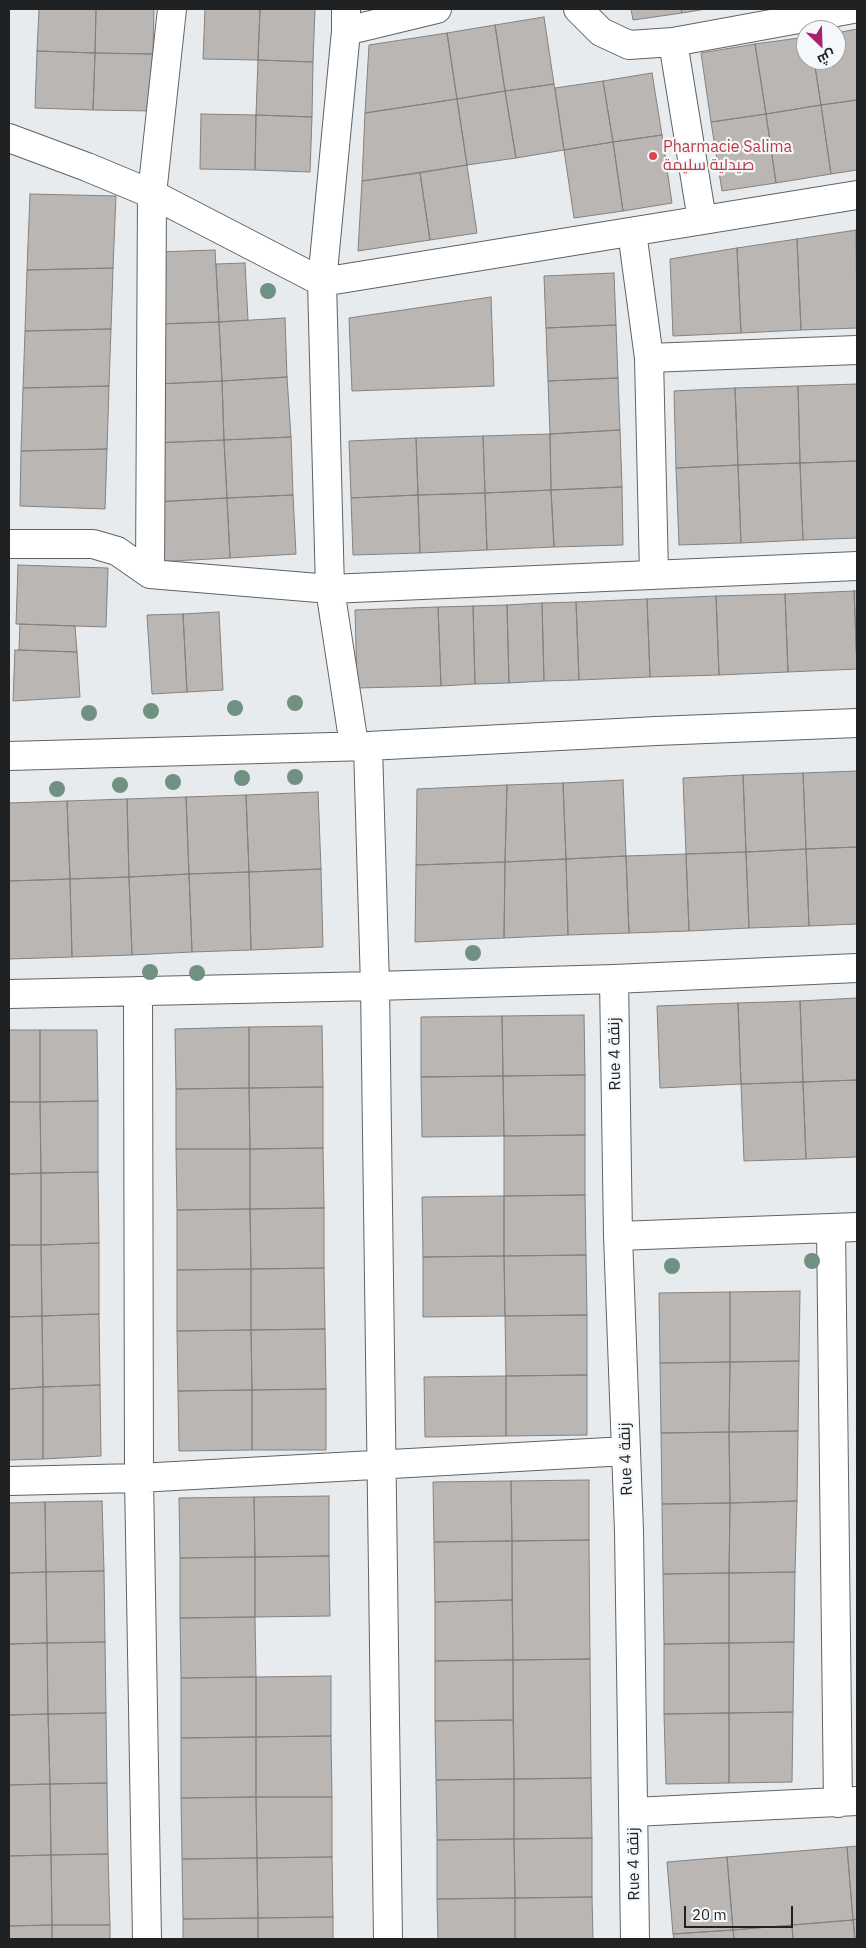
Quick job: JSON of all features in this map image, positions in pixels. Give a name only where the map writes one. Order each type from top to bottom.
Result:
[{"type":"street","points":[[150,574],[152,194],[172,9]]},
{"type":"street","points":[[388,1939],[375,986],[361,746],[330,589],[322,282],[346,20],[437,9]]},
{"type":"street","points":[[578,9],[601,32],[629,45],[673,42],[853,9]]},
{"type":"street","points":[[673,42],[702,220]]},
{"type":"street","points":[[9,138],[152,194],[322,282],[857,195]]},
{"type":"street","points":[[632,232],[649,358],[654,574]]},
{"type":"street","points":[[649,358],[857,350]]},
{"type":"street","points":[[9,544],[93,544],[117,551],[150,574],[330,589],[857,566]]},
{"type":"street","points":[[9,756],[361,746],[857,723]]},
{"type":"street","points":[[9,994],[375,986],[857,968]]},
{"type":"street","name":"Rue 4 زنقة","points":[[614,978],[618,1236],[629,1532],[635,1939]]},
{"type":"street","points":[[138,991],[139,1478],[147,1939]]},
{"type":"street","points":[[618,1236],[844,1227],[848,1802],[634,1812]]},
{"type":"street","points":[[9,1481],[139,1478],[381,1463],[626,1451]]},
{"type":"building","points":[[39,9],[96,9],[95,53],[37,51]]},
{"type":"building","points":[[96,9],[154,9],[153,54],[95,53]]},
{"type":"building","points":[[205,9],[260,9],[258,60],[203,59]]},
{"type":"building","points":[[260,9],[315,9],[313,62],[258,60]]},
{"type":"building","points":[[631,9],[681,9],[682,13],[633,20]]},
{"type":"building","points":[[681,9],[706,9],[682,13]]},
{"type":"building","points":[[544,17],[554,84],[505,91],[495,25]]},
{"type":"building","points":[[495,25],[505,91],[457,99],[447,33]]},
{"type":"building","points":[[857,29],[857,100],[821,105],[816,70],[846,70],[846,31]]},
{"type":"building","points":[[447,33],[457,99],[365,113],[369,45]]},
{"type":"building","points":[[796,38],[796,70],[816,70],[821,105],[766,114],[755,44]]},
{"type":"building","points":[[755,44],[766,114],[711,122],[701,53]]},
{"type":"building","points":[[37,51],[95,53],[93,110],[35,108]]},
{"type":"building","points":[[95,53],[153,54],[151,111],[93,110]]},
{"type":"building","points":[[258,60],[313,62],[312,117],[256,115]]},
{"type":"building","points":[[652,73],[662,135],[613,142],[603,81]]},
{"type":"building","points":[[603,81],[613,142],[564,150],[555,88]]},
{"type":"building","points":[[554,84],[564,150],[516,158],[505,91]]},
{"type":"building","points":[[505,91],[516,158],[467,165],[457,99]]},
{"type":"building","points":[[457,99],[467,165],[362,181],[365,113]]},
{"type":"building","points":[[857,100],[857,170],[831,174],[821,105]]},
{"type":"building","points":[[821,105],[831,174],[776,183],[766,114]]},
{"type":"building","points":[[201,114],[256,115],[255,170],[200,169]]},
{"type":"building","points":[[766,114],[776,183],[722,191],[711,122]]},
{"type":"building","points":[[256,115],[312,117],[310,172],[255,170]]},
{"type":"building","points":[[662,135],[672,203],[623,211],[613,142]]},
{"type":"building","points":[[613,142],[623,211],[574,218],[564,150]]},
{"type":"building","points":[[467,165],[477,233],[430,240],[420,173]]},
{"type":"building","points":[[420,173],[430,240],[358,251],[362,181]]},
{"type":"building","points":[[30,194],[116,196],[113,268],[27,270]]},
{"type":"building","points":[[856,230],[857,328],[801,330],[797,239]]},
{"type":"building","points":[[797,239],[801,330],[741,333],[737,248]]},
{"type":"building","points":[[737,248],[741,333],[673,336],[670,259]]},
{"type":"building","points":[[215,250],[219,322],[158,324],[159,252]]},
{"type":"building","points":[[245,263],[248,320],[219,322],[216,264]]},
{"type":"building","points":[[113,268],[111,329],[25,331],[27,270]]},
{"type":"building","points":[[614,273],[616,325],[546,328],[544,276]]},
{"type":"building","points":[[491,297],[494,386],[352,391],[349,318]]},
{"type":"building","points":[[285,318],[287,377],[222,381],[219,322]]},
{"type":"building","points":[[219,322],[222,381],[157,384],[158,324]]},
{"type":"building","points":[[616,325],[618,378],[548,381],[546,328]]},
{"type":"building","points":[[111,329],[109,386],[23,388],[25,331]]},
{"type":"building","points":[[287,377],[291,437],[224,440],[222,381]]},
{"type":"building","points":[[618,378],[620,430],[550,434],[548,381]]},
{"type":"building","points":[[222,381],[224,440],[155,443],[157,384]]},
{"type":"building","points":[[857,384],[857,461],[800,463],[798,386]]},
{"type":"building","points":[[109,386],[107,449],[21,451],[23,388]]},
{"type":"building","points":[[798,386],[800,463],[738,465],[735,388]]},
{"type":"building","points":[[735,388],[738,465],[676,468],[674,391]]},
{"type":"building","points":[[620,430],[622,487],[551,490],[550,434]]},
{"type":"building","points":[[550,434],[551,490],[485,493],[483,436]]},
{"type":"building","points":[[483,436],[485,493],[418,495],[416,438]]},
{"type":"building","points":[[291,437],[293,495],[227,498],[224,440]]},
{"type":"building","points":[[416,438],[418,495],[351,498],[349,441]]},
{"type":"building","points":[[224,440],[227,498],[154,502],[155,443]]},
{"type":"building","points":[[107,449],[105,509],[20,506],[21,451]]},
{"type":"building","points":[[857,461],[857,538],[803,540],[800,463]]},
{"type":"building","points":[[800,463],[803,540],[741,543],[738,465]]},
{"type":"building","points":[[738,465],[741,543],[679,545],[676,468]]},
{"type":"building","points":[[622,487],[623,545],[554,547],[551,490]]},
{"type":"building","points":[[551,490],[554,547],[487,550],[485,493]]},
{"type":"building","points":[[485,493],[487,550],[420,553],[418,495]]},
{"type":"building","points":[[293,495],[296,554],[230,558],[227,498]]},
{"type":"building","points":[[418,495],[420,553],[353,555],[351,498]]},
{"type":"building","points":[[227,498],[230,558],[153,562],[154,502]]},
{"type":"building","points":[[18,565],[108,568],[106,627],[16,624]]},
{"type":"building","points":[[854,591],[857,591],[857,669]]},
{"type":"building","points":[[854,591],[857,669],[788,672],[785,594]]},
{"type":"building","points":[[785,594],[788,672],[719,675],[716,596]]},
{"type":"building","points":[[716,596],[719,675],[650,677],[647,599]]},
{"type":"building","points":[[647,599],[650,677],[579,680],[576,602]]},
{"type":"building","points":[[576,602],[579,680],[544,681],[542,603]]},
{"type":"building","points":[[542,603],[544,681],[509,683],[507,605]]},
{"type":"building","points":[[507,605],[509,683],[475,684],[473,606]]},
{"type":"building","points":[[473,606],[475,684],[441,686],[438,607]]},
{"type":"building","points":[[438,607],[441,686],[357,688],[355,610]]},
{"type":"building","points":[[219,612],[223,690],[187,692],[183,614]]},
{"type":"building","points":[[183,614],[187,692],[152,694],[147,615]]},
{"type":"building","points":[[20,624],[75,626],[77,652],[19,650]]},
{"type":"building","points":[[15,650],[77,652],[80,697],[13,701]]},
{"type":"building","points":[[857,771],[857,847],[806,849],[803,773]]},
{"type":"building","points":[[803,773],[806,849],[746,852],[743,775]]},
{"type":"building","points":[[743,775],[746,852],[686,854],[683,778]]},
{"type":"building","points":[[623,780],[626,856],[566,859],[563,783]]},
{"type":"building","points":[[563,783],[566,859],[505,862],[507,785]]},
{"type":"building","points":[[507,785],[505,862],[416,865],[417,789]]},
{"type":"building","points":[[318,792],[321,869],[249,872],[246,795]]},
{"type":"building","points":[[246,795],[249,872],[189,874],[186,797]]},
{"type":"building","points":[[186,797],[189,874],[129,877],[127,799]]},
{"type":"building","points":[[127,799],[129,877],[70,879],[67,801]]},
{"type":"building","points":[[67,801],[70,879],[9,881],[9,803]]},
{"type":"building","points":[[857,847],[857,924],[809,926],[806,849]]},
{"type":"building","points":[[806,849],[809,926],[749,928],[746,852]]},
{"type":"building","points":[[746,852],[749,928],[689,931],[686,854]]},
{"type":"building","points":[[686,854],[689,931],[629,933],[626,856]]},
{"type":"building","points":[[626,856],[629,933],[568,935],[566,859]]},
{"type":"building","points":[[566,859],[568,935],[504,938],[505,862]]},
{"type":"building","points":[[505,862],[504,938],[415,942],[416,865]]},
{"type":"building","points":[[321,869],[323,947],[251,950],[249,872]]},
{"type":"building","points":[[249,872],[251,950],[192,952],[189,874]]},
{"type":"building","points":[[189,874],[192,952],[132,955],[129,877]]},
{"type":"building","points":[[129,877],[132,955],[72,957],[70,879]]},
{"type":"building","points":[[70,879],[72,957],[9,959],[9,881]]},
{"type":"building","points":[[857,998],[857,1080],[803,1082],[800,1001]]},
{"type":"building","points":[[800,1001],[803,1082],[741,1084],[738,1003]]},
{"type":"building","points":[[738,1003],[741,1084],[660,1088],[657,1006]]},
{"type":"building","points":[[584,1015],[585,1075],[503,1076],[502,1016]]},
{"type":"building","points":[[502,1016],[503,1076],[421,1077],[421,1017]]},
{"type":"building","points":[[322,1026],[323,1087],[249,1088],[249,1027]]},
{"type":"building","points":[[249,1027],[249,1088],[176,1089],[175,1029]]},
{"type":"building","points":[[9,1030],[40,1030],[40,1102],[9,1102]]},
{"type":"building","points":[[40,1030],[97,1030],[98,1101],[40,1102]]},
{"type":"building","points":[[585,1075],[585,1135],[504,1136],[503,1076]]},
{"type":"building","points":[[503,1076],[504,1136],[422,1137],[421,1077]]},
{"type":"building","points":[[857,1080],[857,1157],[806,1159],[803,1082]]},
{"type":"building","points":[[803,1082],[806,1159],[744,1161],[741,1084]]},
{"type":"building","points":[[323,1087],[323,1148],[250,1149],[249,1088]]},
{"type":"building","points":[[249,1088],[250,1149],[176,1149],[176,1089]]},
{"type":"building","points":[[98,1101],[98,1172],[41,1173],[40,1102]]},
{"type":"building","points":[[9,1102],[40,1102],[41,1173],[9,1174]]},
{"type":"building","points":[[585,1135],[585,1195],[504,1196],[504,1136]]},
{"type":"building","points":[[323,1148],[324,1208],[250,1209],[250,1149]]},
{"type":"building","points":[[176,1149],[250,1149],[250,1209],[177,1210]]},
{"type":"building","points":[[98,1172],[99,1243],[41,1245],[41,1173]]},
{"type":"building","points":[[41,1173],[41,1245],[9,1245],[9,1174]]},
{"type":"building","points":[[585,1195],[586,1255],[504,1256],[504,1196]]},
{"type":"building","points":[[504,1196],[504,1256],[423,1257],[422,1197]]},
{"type":"building","points":[[324,1208],[324,1268],[251,1269],[250,1209]]},
{"type":"building","points":[[250,1209],[251,1269],[177,1270],[177,1210]]},
{"type":"building","points":[[99,1243],[99,1314],[42,1316],[41,1245]]},
{"type":"building","points":[[9,1245],[41,1245],[42,1316],[9,1317]]},
{"type":"building","points":[[586,1255],[587,1315],[505,1316],[504,1256]]},
{"type":"building","points":[[504,1256],[505,1316],[423,1317],[423,1257]]},
{"type":"building","points":[[324,1268],[325,1329],[251,1330],[251,1269]]},
{"type":"building","points":[[251,1269],[251,1330],[177,1331],[177,1270]]},
{"type":"building","points":[[800,1291],[799,1361],[730,1362],[730,1292]]},
{"type":"building","points":[[730,1292],[730,1362],[660,1363],[659,1293]]},
{"type":"building","points":[[99,1314],[100,1385],[43,1387],[42,1316]]},
{"type":"building","points":[[587,1315],[587,1375],[506,1376],[505,1316]]},
{"type":"building","points":[[42,1316],[43,1387],[9,1389],[9,1317]]},
{"type":"building","points":[[325,1329],[326,1389],[252,1390],[251,1330]]},
{"type":"building","points":[[251,1330],[252,1390],[178,1391],[177,1331]]},
{"type":"building","points":[[799,1361],[798,1431],[729,1432],[730,1362]]},
{"type":"building","points":[[730,1362],[729,1432],[661,1433],[660,1363]]},
{"type":"building","points":[[587,1375],[587,1435],[506,1436],[506,1376]]},
{"type":"building","points":[[506,1376],[506,1436],[425,1437],[424,1377]]},
{"type":"building","points":[[100,1385],[101,1456],[43,1459],[43,1387]]},
{"type":"building","points":[[43,1387],[43,1459],[9,1460],[9,1389]]},
{"type":"building","points":[[326,1389],[326,1450],[252,1450],[252,1390]]},
{"type":"building","points":[[252,1390],[252,1450],[179,1451],[178,1391]]},
{"type":"building","points":[[798,1431],[797,1501],[730,1503],[729,1432]]},
{"type":"building","points":[[729,1432],[730,1503],[662,1504],[661,1433]]},
{"type":"building","points":[[589,1480],[589,1540],[512,1541],[511,1481]]},
{"type":"building","points":[[511,1481],[512,1541],[434,1542],[433,1482]]},
{"type":"building","points":[[329,1496],[329,1556],[255,1557],[254,1497]]},
{"type":"building","points":[[254,1497],[255,1557],[180,1558],[179,1498]]},
{"type":"building","points":[[102,1501],[104,1571],[46,1572],[45,1502]]},
{"type":"building","points":[[797,1501],[795,1572],[729,1573],[730,1503]]},
{"type":"building","points":[[45,1502],[46,1572],[9,1573],[9,1503]]},
{"type":"building","points":[[730,1503],[729,1573],[663,1574],[662,1504]]},
{"type":"building","points":[[589,1540],[590,1659],[513,1660],[512,1541]]},
{"type":"building","points":[[512,1541],[512,1600],[435,1602],[434,1542]]},
{"type":"building","points":[[329,1556],[330,1616],[255,1617],[255,1557]]},
{"type":"building","points":[[255,1557],[255,1617],[180,1618],[180,1558]]},
{"type":"building","points":[[104,1571],[105,1642],[47,1643],[46,1572]]},
{"type":"building","points":[[46,1572],[47,1643],[9,1644],[9,1573]]},
{"type":"building","points":[[795,1572],[794,1642],[729,1643],[729,1573]]},
{"type":"building","points":[[729,1573],[729,1643],[664,1644],[663,1574]]},
{"type":"building","points":[[512,1600],[513,1660],[435,1661],[435,1602]]},
{"type":"building","points":[[255,1617],[256,1677],[181,1678],[180,1618]]},
{"type":"building","points":[[105,1642],[106,1713],[48,1714],[47,1643]]},
{"type":"building","points":[[794,1642],[793,1712],[729,1713],[729,1643]]},
{"type":"building","points":[[47,1643],[48,1714],[9,1715],[9,1644]]},
{"type":"building","points":[[729,1643],[729,1713],[664,1714],[664,1644]]},
{"type":"building","points":[[590,1659],[591,1778],[514,1779],[513,1660]]},
{"type":"building","points":[[513,1660],[513,1720],[435,1721],[435,1661]]},
{"type":"building","points":[[331,1676],[331,1736],[256,1737],[256,1677]]},
{"type":"building","points":[[256,1677],[256,1737],[181,1738],[181,1678]]},
{"type":"building","points":[[793,1712],[792,1782],[729,1783],[729,1713]]},
{"type":"building","points":[[106,1713],[107,1783],[50,1784],[48,1714]]},
{"type":"building","points":[[729,1713],[729,1783],[666,1784],[664,1714]]},
{"type":"building","points":[[48,1714],[50,1784],[9,1785],[9,1715]]},
{"type":"building","points":[[513,1720],[514,1779],[436,1780],[435,1721]]},
{"type":"building","points":[[331,1736],[332,1797],[256,1797],[256,1737]]},
{"type":"building","points":[[256,1737],[256,1797],[181,1798],[181,1738]]},
{"type":"building","points":[[591,1778],[592,1838],[514,1839],[514,1779]]},
{"type":"building","points":[[514,1779],[514,1839],[437,1840],[436,1780]]},
{"type":"building","points":[[107,1783],[108,1854],[51,1855],[50,1784]]},
{"type":"building","points":[[50,1784],[51,1855],[9,1856],[9,1785]]},
{"type":"building","points":[[256,1797],[332,1797],[332,1857],[257,1858]]},
{"type":"building","points":[[256,1797],[257,1858],[182,1859],[181,1798]]},
{"type":"building","points":[[592,1838],[592,1897],[515,1898],[514,1839]]},
{"type":"building","points":[[514,1839],[515,1898],[437,1899],[437,1840]]},
{"type":"building","points":[[857,1846],[857,1919],[853,1920],[847,1847]]},
{"type":"building","points":[[847,1847],[853,1920],[733,1930],[727,1857]]},
{"type":"building","points":[[108,1854],[110,1925],[52,1925],[51,1855]]},
{"type":"building","points":[[51,1855],[52,1925],[9,1926],[9,1856]]},
{"type":"building","points":[[332,1857],[333,1917],[258,1918],[257,1858]]},
{"type":"building","points":[[727,1857],[733,1930],[673,1934],[667,1862]]},
{"type":"building","points":[[257,1858],[258,1918],[183,1919],[182,1859]]},
{"type":"building","points":[[592,1897],[593,1939],[515,1939],[515,1898]]},
{"type":"building","points":[[515,1898],[515,1939],[438,1939],[437,1899]]},
{"type":"building","points":[[333,1917],[333,1939],[258,1939],[258,1918]]},
{"type":"building","points":[[258,1918],[258,1939],[183,1939],[183,1919]]},
{"type":"building","points":[[857,1919],[857,1939],[855,1939],[853,1920]]},
{"type":"building","points":[[853,1920],[855,1939],[793,1939],[792,1925]]},
{"type":"building","points":[[52,1925],[52,1939],[9,1939],[9,1926]]},
{"type":"building","points":[[52,1925],[110,1925],[110,1939],[52,1939]]},
{"type":"building","points":[[792,1925],[793,1939],[734,1939],[733,1930]]},
{"type":"building","points":[[733,1930],[734,1939],[674,1939],[673,1934]]},
{"type":"place","name":"Pharmacie Salima صيدلية سليمة","points":[[653,156]]}]
